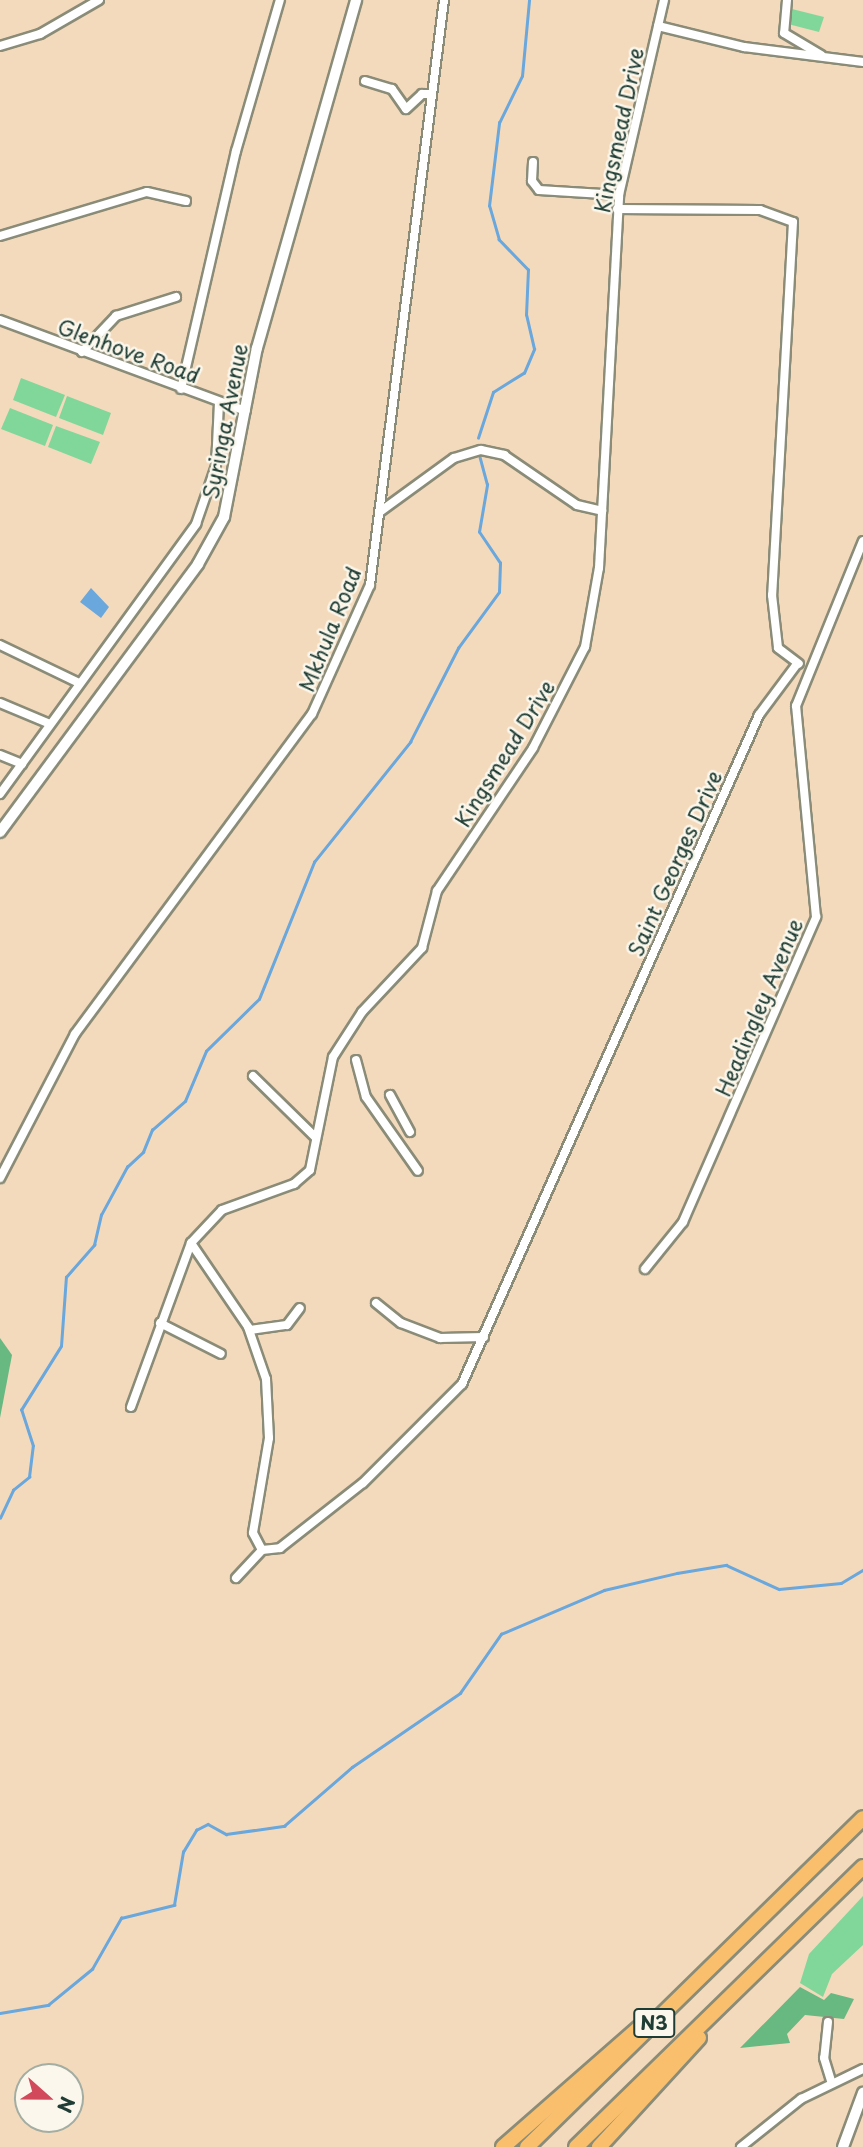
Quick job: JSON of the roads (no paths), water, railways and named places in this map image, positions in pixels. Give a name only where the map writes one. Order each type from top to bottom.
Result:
[{"type":"highway","name":"N3","points":[[527,2147],[863,1818]]},
{"type":"highway","name":"N3","points":[[576,2147],[863,1867]]},
{"type":"highway","points":[[599,2147],[734,1993]]},
{"type":"highway","points":[[503,2147],[680,1997]]},
{"type":"street","points":[[0,46],[40,34],[99,0]]},
{"type":"street","points":[[181,388],[236,151],[281,0]]},
{"type":"street","name":"Syringa Avenue","points":[[0,832],[211,543],[231,499],[246,411],[280,262],[356,0]]},
{"type":"street","name":"Mkhula Road","points":[[0,1178],[83,1023],[318,705],[370,585],[444,0]]},
{"type":"street","name":"Kingsmead Drive","points":[[131,1407],[178,1270],[191,1242],[205,1225],[242,1200],[305,1178],[333,1057],[362,1012],[422,948],[437,891],[533,748],[582,655],[591,631],[602,512],[617,209],[664,0]]},
{"type":"street","points":[[787,0],[784,33],[826,58]]},
{"type":"street","points":[[658,26],[826,58],[863,62]]},
{"type":"street","points":[[365,81],[392,89],[406,110],[422,94],[432,94]]},
{"type":"street","points":[[533,162],[532,181],[539,190],[619,195]]},
{"type":"street","points":[[0,236],[147,192],[186,201]]},
{"type":"street","points":[[617,209],[761,210],[793,222],[772,595],[778,649],[797,664],[808,667]]},
{"type":"street","points":[[82,352],[116,316],[176,297]]},
{"type":"street","name":"Glenhove Road","points":[[0,320],[246,411]]},
{"type":"street","points":[[0,794],[196,524],[216,466],[219,402]]},
{"type":"street","points":[[381,511],[454,458],[481,450],[504,455],[577,505],[602,512]]},
{"type":"street","name":"Headingley Avenue","points":[[645,1269],[683,1222],[816,917],[818,889],[794,724],[808,667],[863,541]]},
{"type":"street","points":[[0,645],[79,683]]},
{"type":"street","name":"Saint Georges Drive","points":[[236,1578],[262,1550],[280,1548],[317,1521],[426,1422],[462,1384],[759,715],[797,664]]},
{"type":"street","points":[[0,703],[50,724]]},
{"type":"street","points":[[0,755],[22,764]]},
{"type":"street","points":[[356,1060],[366,1097],[418,1171]]},
{"type":"street","points":[[253,1076],[316,1138]]},
{"type":"street","points":[[390,1095],[410,1132]]},
{"type":"street","points":[[205,1225],[200,1241],[207,1264]]},
{"type":"street","points":[[191,1242],[250,1330],[269,1401],[253,1533],[262,1550]]},
{"type":"street","points":[[178,1270],[192,1258],[207,1264]]},
{"type":"street","points":[[376,1303],[401,1323],[440,1338],[484,1338]]},
{"type":"street","points":[[250,1330],[287,1325],[300,1308]]},
{"type":"street","points":[[160,1323],[221,1354]]},
{"type":"street","points":[[828,2022],[824,2057],[831,2081]]},
{"type":"street","points":[[741,2147],[831,2081],[863,2069]]},
{"type":"street","points":[[843,2147],[863,2093]]},
{"type":"water","points":[[91,588],[109,607],[101,618],[80,602]]},
{"type":"waterway","points":[[478,438],[493,392],[524,373],[534,349],[526,315],[528,270],[499,240],[489,206],[499,123],[522,76],[529,0]]},
{"type":"waterway","points":[[0,1518],[13,1490],[29,1477],[33,1446],[21,1410],[61,1346],[66,1277],[94,1245],[101,1215],[127,1167],[143,1152],[152,1130],[185,1101],[206,1051],[259,999],[314,862],[410,742],[458,648],[499,592],[500,563],[479,532],[487,485],[480,458]]},
{"type":"waterway","points":[[0,2013],[48,2005],[92,1969],[121,1918],[174,1905],[183,1852],[196,1830],[208,1824],[226,1834],[284,1826],[352,1767],[460,1693],[501,1634],[604,1590],[677,1573],[726,1565],[779,1589],[841,1583],[863,1570]]}]
